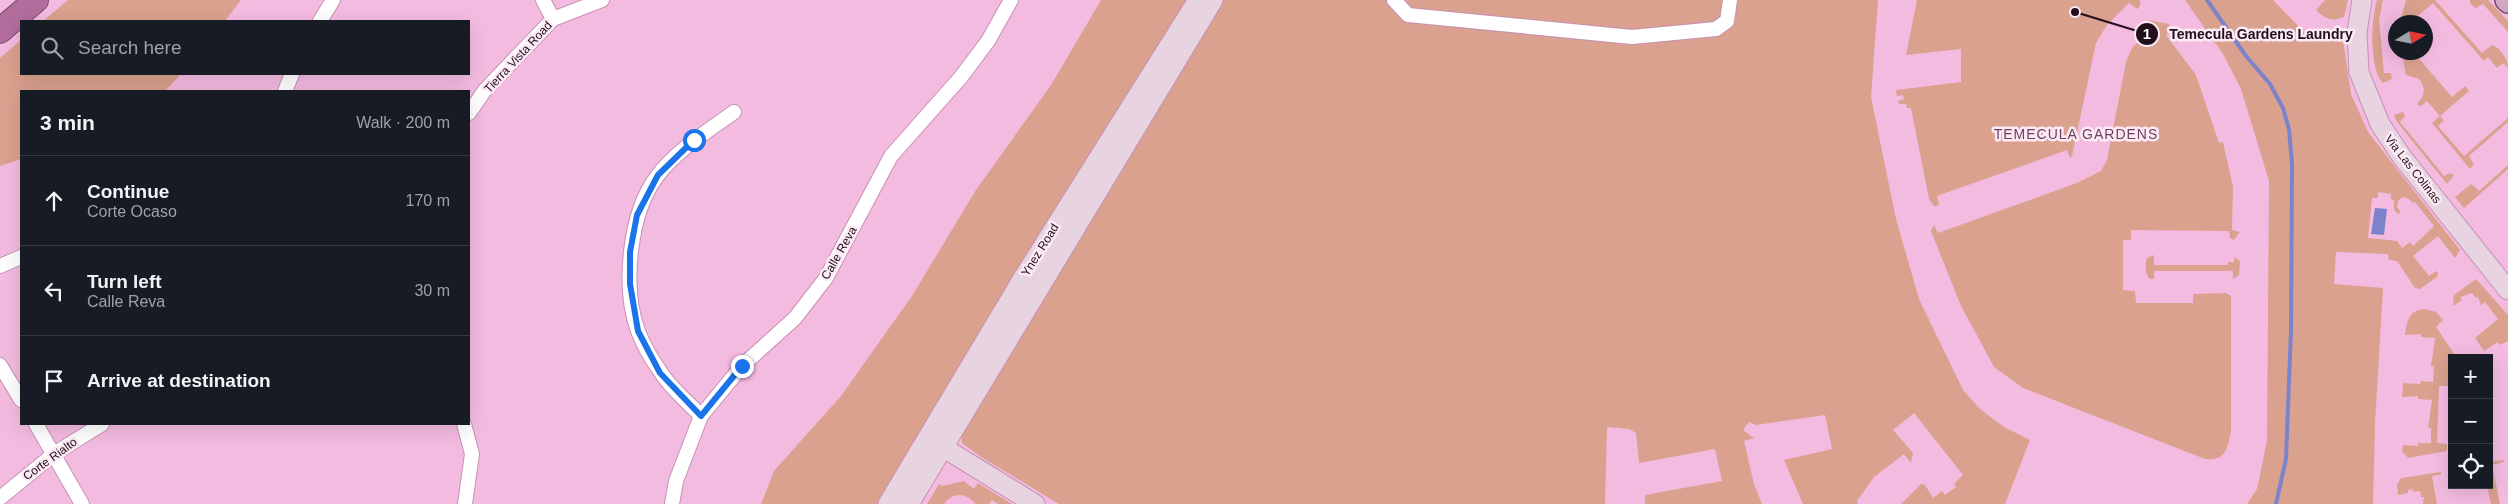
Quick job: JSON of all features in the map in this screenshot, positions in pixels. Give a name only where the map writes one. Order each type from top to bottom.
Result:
[{"type":"highway","points":[[0,31],[36,0]]},
{"type":"main road","name":"Ynez Road","points":[[909,504],[935,443],[1025,275],[1198,0]]},
{"type":"main road","name":"Ynez Road","points":[[888,504],[935,443],[1213,0]]},
{"type":"main road","name":"Via Las Colinas","points":[[2362,0],[2356,32],[2360,72],[2380,124],[2402,157],[2508,290]]},
{"type":"main road","points":[[935,443],[1035,504]]},
{"type":"street","points":[[321,20],[332,0]]},
{"type":"street","points":[[543,0],[554,19]]},
{"type":"street","name":"Tierra Vista Road","points":[[470,112],[485,90],[554,19],[602,0]]},
{"type":"street","name":"Calle Reva","points":[[672,504],[676,481],[701,416],[742,366],[795,318],[826,278],[891,156],[961,77],[988,41],[1011,0]]},
{"type":"street","points":[[1394,0],[1408,15],[1632,37],[1716,29],[1727,21],[1730,0]]},
{"type":"street","points":[[285,90],[292,75]]},
{"type":"street","points":[[701,416],[660,373],[638,331],[630,284],[630,252],[637,215],[658,175],[694,140],[734,112]]},
{"type":"street","points":[[0,266],[20,257]]},
{"type":"street","points":[[0,365],[20,398]]},
{"type":"street","points":[[37,425],[82,504]]},
{"type":"street","name":"Corte Rialto","points":[[0,498],[54,454],[100,425]]},
{"type":"street","points":[[464,425],[472,454],[465,504]]},
{"type":"shaded area","points":[[68,0],[241,0],[226,20],[44,20]]},
{"type":"shaded area","points":[[1101,0],[1187,0],[879,504],[761,504],[774,471],[841,396],[912,296],[976,190],[1051,85]]},
{"type":"shaded area","points":[[1218,0],[1878,0],[1871,97],[1896,219],[1919,299],[1963,390],[1980,409],[2004,427],[2030,440],[2005,504],[1901,504],[1921,484],[1925,485],[1933,498],[1942,491],[1945,495],[1956,487],[1954,484],[1963,475],[1914,413],[1893,430],[1913,453],[1911,463],[1904,454],[1874,477],[1857,501],[1858,504],[1803,504],[1784,460],[1832,449],[1825,415],[1756,425],[1749,422],[1743,430],[1754,438],[1744,441],[1754,484],[1762,504],[1645,504],[1645,495],[1722,481],[1715,449],[1639,463],[1636,433],[1629,429],[1607,427],[1605,504],[1059,504],[981,457],[962,443],[961,434]]},
{"type":"shaded area","points":[[1917,0],[2140,0],[2140,6],[2137,9],[2129,3],[2107,25],[2096,43],[2072,156],[2070,158],[2067,150],[1937,196],[1939,204],[1934,206],[1929,199],[1911,108],[1907,108],[1906,104],[1899,104],[1898,101],[1904,99],[1903,95],[1897,96],[1896,90],[1961,82],[1961,49],[1906,55]]},
{"type":"shaded area","points":[[2185,0],[2273,0],[2308,36],[2316,28],[2330,34],[2342,33],[2351,94],[2368,132],[2460,250],[2455,258],[2438,236],[2413,256],[2429,276],[2436,271],[2438,273],[2437,277],[2420,289],[2415,288],[2397,261],[2389,260],[2388,254],[2336,252],[2334,284],[2383,288],[2375,424],[2373,504],[2247,504],[2257,489],[2267,441],[2269,181],[2241,89],[2223,54]],"holes":[[[2378,192],[2391,194],[2391,199],[2394,200],[2394,210],[2398,214],[2401,212],[2397,207],[2398,201],[2403,197],[2413,203],[2415,202],[2434,226],[2413,246],[2410,242],[2402,248],[2397,241],[2368,238],[2372,198],[2378,198]]]},
{"type":"shaded area","points":[[2325,0],[2348,0],[2344,17],[2332,19],[2319,13],[2316,10]]},
{"type":"shaded area","points":[[2377,0],[2383,0],[2379,20],[2384,73],[2391,73],[2392,79],[2383,83],[2378,77],[2375,67],[2372,43],[2373,18]]},
{"type":"shaded area","points":[[2406,0],[2435,0],[2482,53],[2492,45],[2498,48],[2505,58],[2508,68],[2503,63],[2497,68],[2488,57],[2484,61],[2433,3],[2418,15],[2402,15]]},
{"type":"shaded area","points":[[2470,0],[2488,0],[2508,21],[2508,32],[2483,4],[2475,8],[2470,3]]},
{"type":"shaded area","points":[[2148,20],[2169,24],[2170,32],[2166,35],[2196,75],[2219,143],[2223,142],[2233,187],[2232,230],[2240,232],[2234,240],[2230,238],[2229,231],[2131,230],[2131,240],[2123,240],[2123,290],[2135,291],[2136,303],[2193,303],[2193,294],[2226,293],[2231,296],[2231,431],[2227,448],[2221,456],[2212,459],[2205,459],[2023,388],[1994,367],[1961,306],[1931,231],[1934,225],[1938,233],[2077,183],[2101,171],[2107,160],[2126,62],[2132,48],[2152,28]]},
{"type":"shaded area","points":[[20,41],[20,75],[180,75],[166,90],[20,90],[20,159],[0,166],[0,58]]},
{"type":"shaded area","points":[[2403,60],[2420,60],[2452,97],[2465,86],[2469,91],[2440,116],[2427,101],[2421,106],[2417,104],[2423,95],[2423,85],[2419,79],[2406,75]]},
{"type":"shaded area","points":[[2403,112],[2405,116],[2400,122],[2444,176],[2450,173],[2454,175],[2447,184],[2397,122],[2394,115]]},
{"type":"shaded area","points":[[2440,116],[2444,121],[2438,126],[2464,156],[2508,118],[2508,122],[2469,156],[2474,165],[2470,169],[2432,123]]},
{"type":"shaded area","points":[[2508,165],[2508,169],[2464,208],[2455,197],[2471,184],[2479,191]]},
{"type":"shaded area","points":[[2154,255],[2154,265],[2228,265],[2228,262],[2234,262],[2234,257],[2240,261],[2239,275],[2233,279],[2233,271],[2154,271],[2154,279],[2150,279],[2146,272],[2146,261],[2147,258]]},
{"type":"shaded area","points":[[2476,279],[2508,315],[2508,341],[2500,345],[2498,342],[2484,351],[2475,338],[2498,319],[2485,302],[2481,305],[2478,297],[2476,298],[2472,293],[2460,297],[2462,300],[2453,306],[2454,295]]},
{"type":"shaded area","points":[[2424,309],[2436,312],[2443,320],[2436,327],[2454,354],[2448,354],[2448,386],[2439,386],[2437,443],[2447,444],[2447,451],[2408,458],[2402,451],[2403,445],[2418,446],[2418,443],[2431,443],[2431,428],[2428,428],[2432,400],[2418,399],[2418,396],[2402,397],[2403,383],[2420,384],[2421,381],[2433,382],[2434,366],[2431,366],[2435,338],[2421,337],[2421,334],[2405,335],[2411,314]]},
{"type":"shaded area","points":[[2503,460],[2504,462],[2493,465],[2493,461]]},
{"type":"shaded area","points":[[2493,470],[2500,504],[2491,504],[2488,489],[2493,489]]},
{"type":"shaded area","points":[[2441,472],[2441,474],[2432,476],[2437,504],[2423,504],[2424,497],[2421,497],[2420,491],[2413,492],[2413,489],[2408,490],[2408,493],[2398,495],[2397,485],[2401,478]]},
{"type":"shaded area","points":[[964,481],[974,489],[978,483],[1012,504],[998,504],[992,500],[989,504],[976,504],[964,496],[955,495],[944,504],[927,504],[939,484],[942,486]]},
{"type":"water","points":[[2375,208],[2387,209],[2384,235],[2371,234]]},
{"type":"waterway","points":[[2207,0],[2246,56],[2270,84],[2283,108],[2289,129],[2292,164],[2291,330],[2286,459],[2276,504]]},
{"type":"place","name":"Temecula Gardens Laundry","points":[[2075,12]]},
{"type":"district","name":"TEMECULA GARDENS","points":[[2076,134]]},
{"type":"route","points":[[694,140],[658,175],[637,215],[630,252],[630,284],[638,331],[660,373],[701,416],[742,366]]}]
